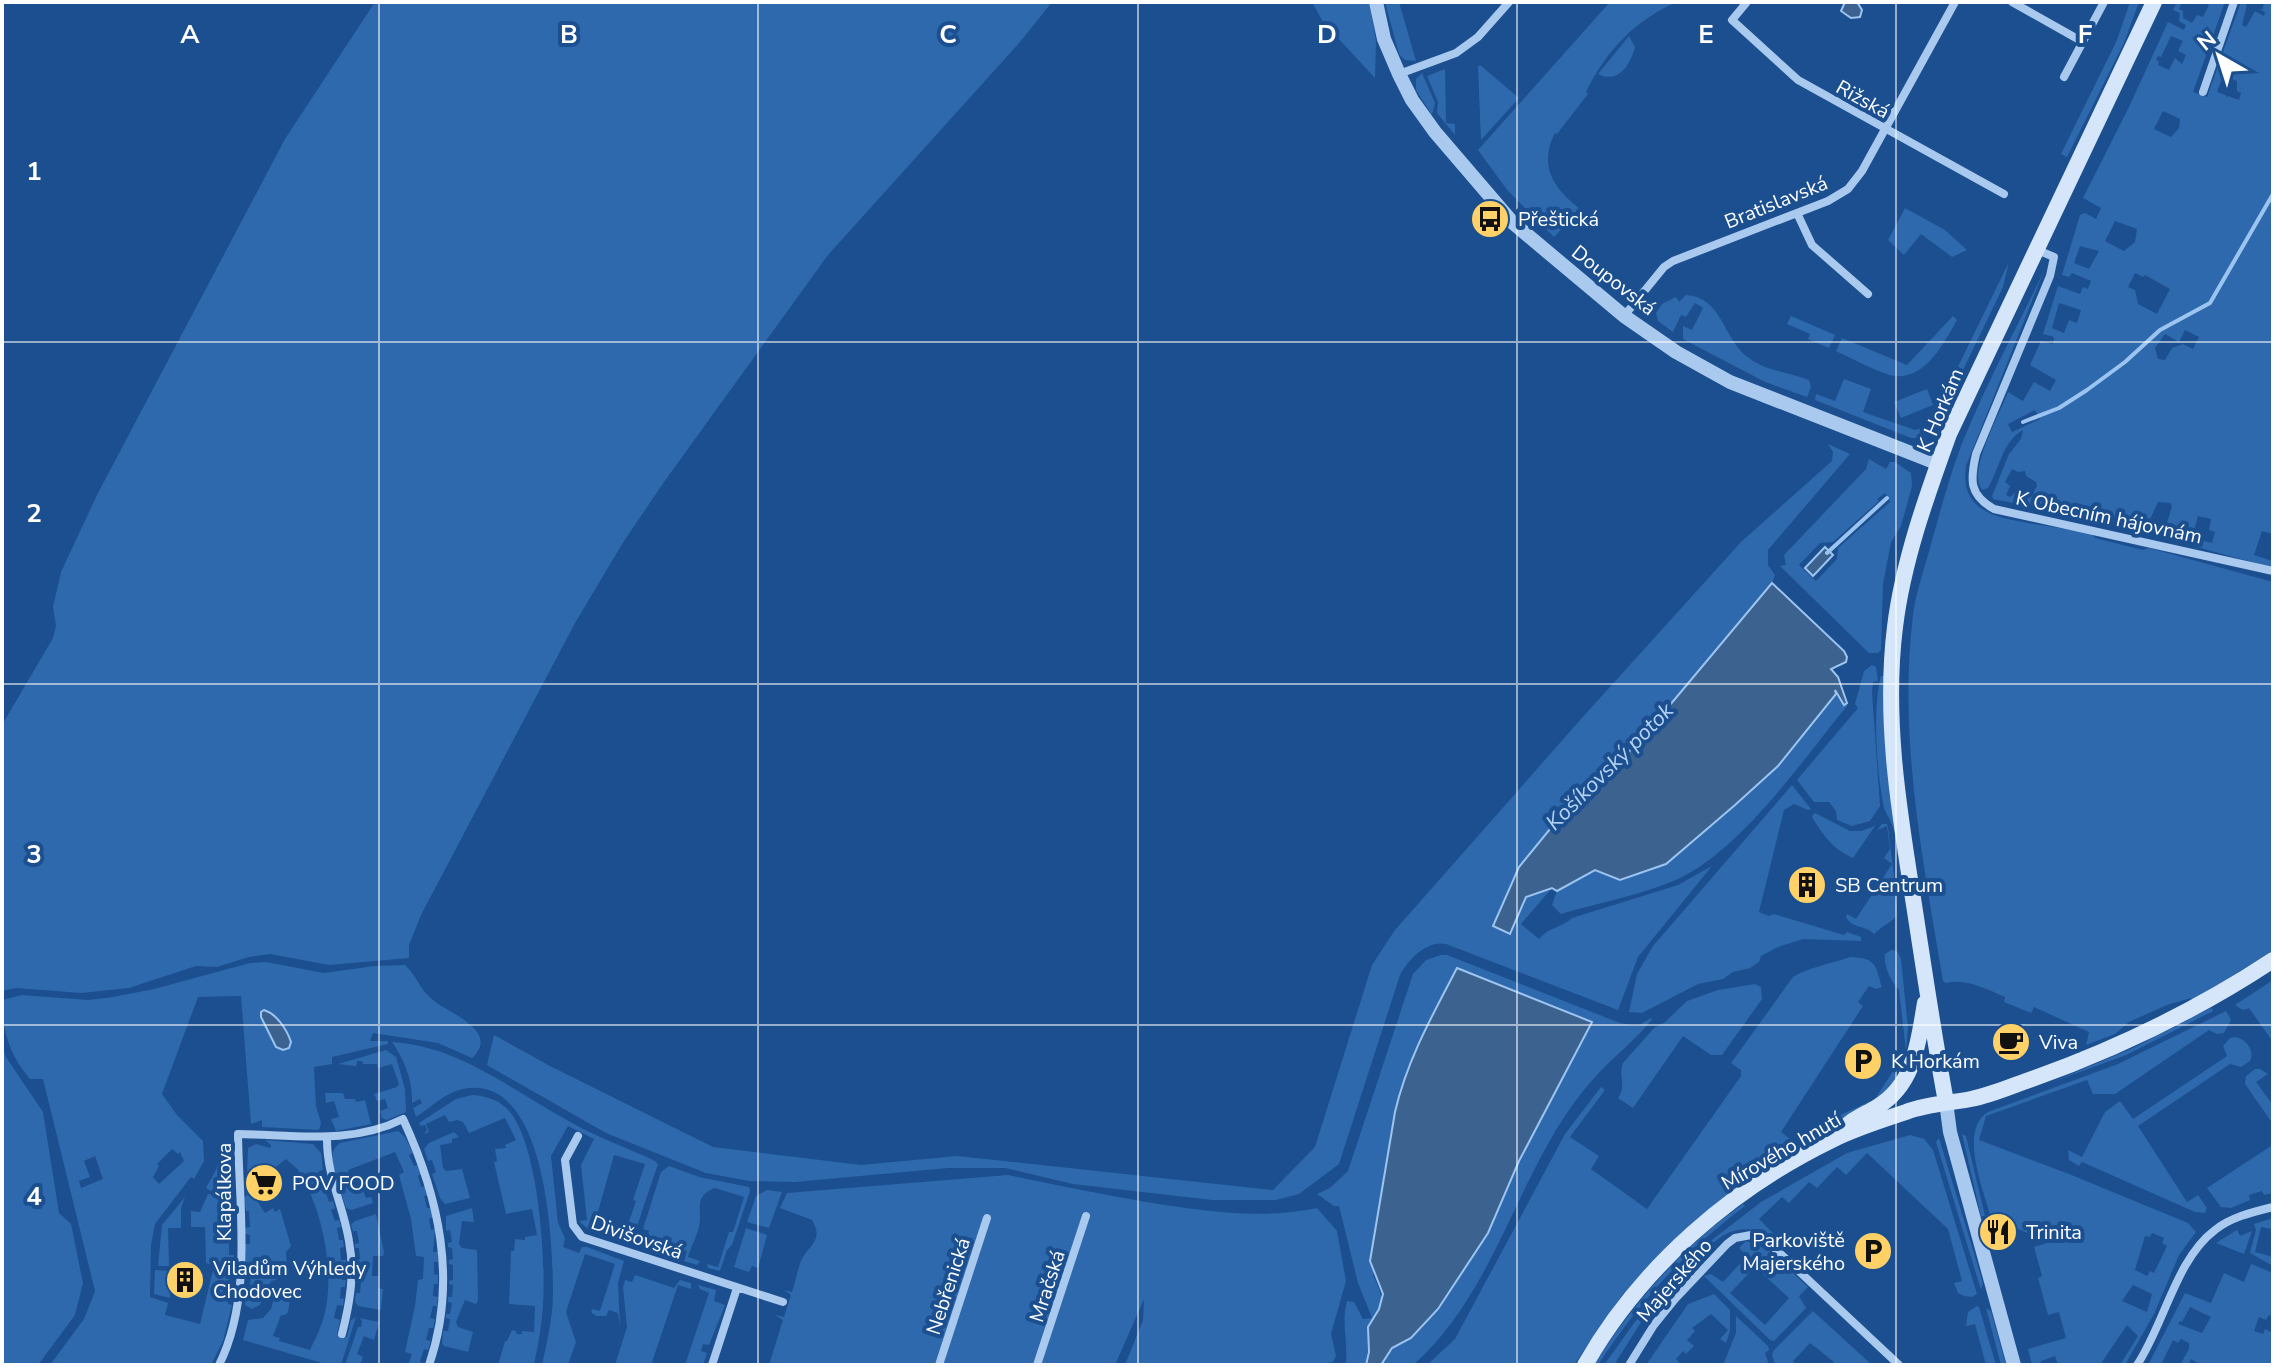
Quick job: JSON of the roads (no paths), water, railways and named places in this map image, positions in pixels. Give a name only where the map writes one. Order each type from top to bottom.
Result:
[{"type":"main road","name":"K Horkám","points":[[1946,1102],[1895,767],[1891,689],[1898,611],[1949,434],[2154,2]]},
{"type":"main road","name":"Mírového hnutí","points":[[1585,1365],[1643,1283],[1700,1226],[1772,1175],[1834,1139],[1908,1111],[1986,1095],[2129,1041],[2195,1009],[2273,960]]},
{"type":"main road","points":[[1834,1139],[1845,1124],[1888,1100],[1908,1074],[1916,1052],[1927,990]]},
{"type":"street","name":"Doupovská","points":[[1376,2],[1384,39],[1399,74],[1412,100],[1435,132],[1513,223],[1624,316],[1676,352],[1730,382],[1939,464]]},
{"type":"street","points":[[1399,74],[1456,53],[1478,37],[1509,2]]},
{"type":"street","name":"Bratislavská","points":[[1624,316],[1673,261],[1828,201],[1848,189],[1862,171],[1955,2]]},
{"type":"street","points":[[2012,2],[2083,42]]},
{"type":"street","points":[[2064,77],[2104,2]]},
{"type":"street","points":[[2203,92],[2234,2]]},
{"type":"street","name":"Rižská","points":[[1744,6],[1732,20],[1798,80],[2004,194]]},
{"type":"street","points":[[1797,213],[1812,245],[1868,294]]},
{"type":"street","name":"K Obecním hájovnám","points":[[2035,249],[2054,257],[2050,276],[1976,454],[1970,479],[1977,495],[1994,509],[2273,571]]},
{"type":"street","points":[[1946,1102],[1953,1142],[2014,1365]]},
{"type":"street","name":"Klapálkova","points":[[219,1365],[239,1305],[238,1134],[327,1139],[367,1131],[403,1119],[430,1185],[444,1264],[440,1326],[429,1365]]},
{"type":"street","name":"Divišovská","points":[[578,1136],[565,1160],[567,1191],[576,1232],[582,1237],[783,1302]]},
{"type":"street","points":[[327,1139],[329,1175],[344,1218],[352,1261],[351,1296],[342,1334]]},
{"type":"street","points":[[2137,1365],[2148,1350],[2192,1253],[2219,1227],[2246,1214],[2273,1207]]},
{"type":"street","name":"Mračská","points":[[1037,1365],[1086,1216]]},
{"type":"street","name":"Nebřenická","points":[[940,1363],[987,1218]]},
{"type":"street","name":"Majerského","points":[[1629,1365],[1654,1325],[1698,1273],[1735,1238],[1751,1235],[1766,1241],[1899,1365]]},
{"type":"street","points":[[712,1365],[737,1288]]},
{"type":"street","points":[[940,1363],[951,1365]]},
{"type":"waterway","name":"Košíkovský potok","points":[[2023,422],[2059,408],[2125,362],[2160,330],[2210,303],[2273,194]]},
{"type":"waterway","name":"Košíkovský potok","points":[[1827,553],[1887,498]]},
{"type":"place","name":"Přeštická","points":[[1490,219]]},
{"type":"place","name":"SB Centrum","points":[[1807,885]]},
{"type":"place","name":"Viva","points":[[2011,1042]]},
{"type":"place","name":"K Horkám","points":[[1863,1061]]},
{"type":"place","name":"POV FOOD","points":[[264,1183]]},
{"type":"place","name":"Trinita","points":[[1998,1232]]},
{"type":"place","name":"Parkoviště Majerského","points":[[1873,1251]]},
{"type":"place","name":"Viladům Výhledy Chodovec","points":[[185,1280]]}]
